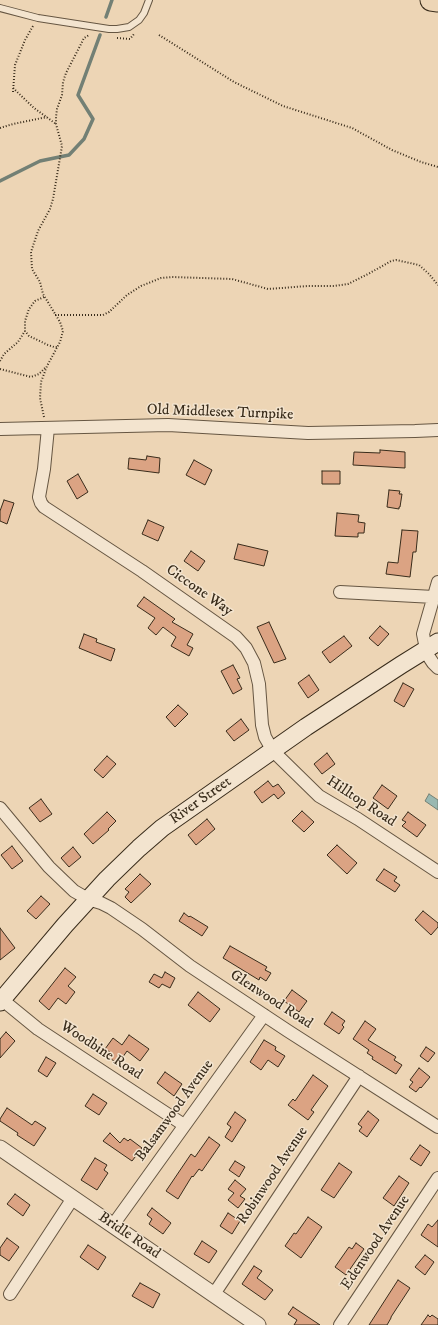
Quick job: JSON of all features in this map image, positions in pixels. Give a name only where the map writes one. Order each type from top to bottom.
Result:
[{"type":"highway","points":[[430,0],[438,1]]},
{"type":"main road","name":"River Street","points":[[1,1000],[88,899],[125,861],[162,828],[273,751],[432,645]]},
{"type":"street","name":"Old Middlesex Turnpike","points":[[0,429],[168,425],[308,433],[407,432],[438,430]]},
{"type":"street","name":"Ciccone Way","points":[[48,428],[39,497],[41,503],[48,510],[93,538],[207,615],[240,641],[251,655],[257,672],[262,725],[265,737],[273,751]]},
{"type":"street","points":[[438,582],[424,631],[432,645],[430,658],[438,668]]},
{"type":"street","points":[[340,592],[434,597]]},
{"type":"street","name":"Hilltop Road","points":[[273,751],[320,796],[358,819],[438,872]]},
{"type":"street","name":"Glenwood Road","points":[[2,816],[59,878],[74,891],[88,899],[106,905],[142,929],[190,966],[438,1127]]},
{"type":"street","name":"Woodbine Road","points":[[1,1000],[38,1029],[184,1125]]},
{"type":"street","name":"Balsamwood Avenue","points":[[113,1225],[264,1015]]},
{"type":"street","name":"Robinwood Avenue","points":[[214,1294],[359,1076]]},
{"type":"street","name":"Bridle Road","points":[[0,1148],[258,1325]]},
{"type":"street","name":"Edenwood Avenue","points":[[340,1325],[438,1178]]},
{"type":"street","points":[[10,1294],[73,1198]]},
{"type":"lane","points":[[0,8],[38,18],[109,29],[129,27],[139,20],[149,0]]},
{"type":"path","points":[[13,92],[15,65],[25,40],[38,18]]},
{"type":"path","points":[[114,38],[126,39],[133,37],[138,30],[139,20]]},
{"type":"path","points":[[48,428],[40,398],[41,382],[47,366],[58,347],[63,331],[62,326],[45,297],[40,282],[32,269],[31,252],[38,231],[50,209],[53,199],[62,146],[56,124],[57,109],[62,95],[63,82],[84,38],[92,34]]},
{"type":"path","points":[[159,35],[234,82],[283,106],[352,128],[392,150],[421,162],[438,167]]},
{"type":"path","points":[[13,88],[34,108],[56,124]]},
{"type":"path","points":[[0,128],[47,117]]},
{"type":"path","points":[[55,315],[103,315],[110,312],[134,290],[155,280],[167,277],[232,279],[268,289],[334,286],[348,284],[391,261],[396,260],[419,265],[438,285]]},
{"type":"path","points":[[0,361],[4,354],[18,342],[25,331],[25,321],[29,309],[35,300],[45,297]]},
{"type":"path","points":[[25,331],[29,336],[48,345],[58,347]]},
{"type":"path","points":[[0,369],[31,377],[39,374],[47,366]]},
{"type":"water","points":[[429,794],[438,800],[438,810],[425,801]]},
{"type":"building","points":[[380,450],[405,452],[405,468],[353,465],[354,452],[380,453]]},
{"type":"building","points":[[147,456],[160,458],[159,473],[128,469],[129,458],[146,460]]},
{"type":"building","points":[[194,460],[212,470],[205,485],[186,475]]},
{"type":"building","points":[[322,471],[340,471],[340,484],[322,484]]},
{"type":"building","points":[[78,474],[88,492],[77,499],[67,481]]},
{"type":"building","points":[[389,490],[400,491],[399,494],[402,494],[399,509],[387,507]]},
{"type":"building","points":[[4,500],[14,503],[7,524],[0,521],[0,511]]},
{"type":"building","points":[[337,513],[359,515],[358,522],[365,523],[364,533],[358,533],[358,537],[335,536]]},
{"type":"building","points":[[148,520],[164,527],[158,541],[142,534]]},
{"type":"building","points":[[402,530],[418,531],[416,552],[413,552],[410,577],[386,574],[388,562],[398,563]]},
{"type":"building","points":[[238,544],[268,551],[264,566],[234,559]]},
{"type":"building","points":[[191,551],[205,561],[198,571],[184,561]]},
{"type":"building","points":[[144,597],[175,619],[172,622],[193,634],[187,645],[193,648],[189,656],[171,646],[176,637],[163,627],[156,635],[148,628],[155,618],[137,606]]},
{"type":"building","points":[[269,622],[286,659],[274,663],[257,627]]},
{"type":"building","points":[[380,626],[389,634],[378,646],[369,638]]},
{"type":"building","points":[[84,634],[97,639],[96,642],[115,649],[111,661],[79,648]]},
{"type":"building","points":[[344,636],[352,646],[330,663],[322,652]]},
{"type":"building","points":[[233,665],[240,678],[237,679],[242,689],[233,694],[221,671]]},
{"type":"building","points":[[309,675],[319,690],[308,698],[298,683]]},
{"type":"building","points":[[403,683],[414,689],[404,707],[394,701]]},
{"type":"building","points":[[178,705],[188,714],[175,727],[166,717]]},
{"type":"building","points":[[241,719],[249,730],[234,741],[226,731]]},
{"type":"building","points":[[327,753],[335,764],[322,774],[314,764]]},
{"type":"building","points":[[107,756],[116,764],[103,778],[94,770]]},
{"type":"building","points":[[268,781],[273,787],[278,784],[285,793],[278,799],[274,794],[262,803],[254,792]]},
{"type":"building","points":[[382,785],[397,796],[388,809],[373,798]]},
{"type":"building","points":[[41,799],[52,814],[40,822],[29,808]]},
{"type":"building","points":[[302,811],[314,822],[304,832],[292,821]]},
{"type":"building","points":[[107,812],[116,821],[108,829],[109,830],[93,844],[84,834]]},
{"type":"building","points":[[408,812],[426,825],[417,837],[402,826],[406,822],[402,820]]},
{"type":"building","points":[[207,819],[215,829],[196,845],[188,835]]},
{"type":"building","points":[[337,845],[357,863],[347,874],[327,855]]},
{"type":"building","points":[[12,846],[23,861],[12,869],[1,855]]},
{"type":"building","points":[[73,847],[81,857],[69,867],[61,858]]},
{"type":"building","points":[[384,869],[397,877],[394,881],[400,885],[395,892],[376,880]]},
{"type":"building","points":[[140,874],[151,884],[131,903],[125,897],[129,892],[125,889]]},
{"type":"building","points":[[41,896],[50,904],[36,919],[27,911]]},
{"type":"building","points":[[423,911],[438,923],[438,927],[431,935],[415,920]]},
{"type":"building","points":[[184,913],[208,927],[202,936],[179,921]]},
{"type":"building","points":[[0,928],[15,948],[0,960]]},
{"type":"building","points":[[230,946],[267,967],[265,970],[271,973],[266,981],[260,977],[259,980],[223,958]]},
{"type":"building","points":[[65,968],[76,977],[68,986],[75,992],[66,1004],[58,998],[49,1010],[39,1001]]},
{"type":"building","points":[[165,972],[175,978],[170,988],[162,984],[159,988],[149,982],[154,974],[162,978]]},
{"type":"building","points":[[292,990],[307,1001],[299,1012],[284,1001]]},
{"type":"building","points":[[198,992],[220,1009],[210,1022],[188,1005]]},
{"type":"building","points":[[332,1012],[345,1021],[342,1025],[344,1027],[339,1034],[324,1024]]},
{"type":"building","points":[[365,1021],[376,1029],[368,1040],[396,1057],[394,1060],[402,1065],[396,1074],[372,1059],[373,1057],[367,1053],[369,1050],[353,1039]]},
{"type":"building","points":[[6,1032],[15,1041],[0,1058],[0,1039]]},
{"type":"building","points":[[129,1035],[149,1049],[140,1061],[127,1051],[118,1064],[107,1056],[110,1052],[105,1049],[113,1038],[122,1045]]},
{"type":"building","points":[[264,1040],[276,1047],[275,1050],[285,1056],[278,1067],[268,1060],[261,1070],[250,1062]]},
{"type":"building","points":[[426,1047],[435,1053],[428,1062],[420,1056]]},
{"type":"building","points":[[46,1057],[56,1063],[47,1077],[38,1071]]},
{"type":"building","points":[[419,1068],[430,1077],[416,1092],[409,1087],[413,1082],[410,1080]]},
{"type":"building","points":[[165,1072],[182,1084],[174,1096],[157,1083]]},
{"type":"building","points":[[313,1075],[328,1086],[311,1110],[314,1112],[308,1120],[288,1105],[293,1099],[295,1101]]},
{"type":"building","points":[[93,1094],[107,1103],[99,1115],[85,1106]]},
{"type":"building","points":[[7,1108],[32,1125],[35,1121],[46,1128],[34,1146],[17,1135],[18,1133],[0,1121]]},
{"type":"building","points":[[368,1111],[379,1120],[367,1137],[359,1131],[362,1127],[358,1124]]},
{"type":"building","points":[[235,1112],[246,1120],[232,1142],[225,1137],[231,1127],[227,1124]]},
{"type":"building","points":[[110,1133],[120,1143],[124,1138],[128,1141],[130,1139],[142,1148],[132,1161],[103,1141]]},
{"type":"building","points":[[209,1137],[220,1145],[202,1171],[199,1169],[193,1177],[192,1176],[178,1199],[166,1191],[191,1154],[195,1157]]},
{"type":"building","points":[[420,1145],[430,1152],[421,1166],[410,1159]]},
{"type":"building","points":[[95,1158],[107,1165],[104,1170],[108,1173],[97,1190],[81,1180]]},
{"type":"building","points":[[235,1161],[245,1167],[239,1177],[229,1170]]},
{"type":"building","points":[[339,1163],[352,1172],[334,1198],[321,1190]]},
{"type":"building","points":[[399,1176],[409,1183],[394,1206],[383,1198]]},
{"type":"building","points":[[235,1180],[246,1189],[240,1196],[245,1199],[238,1208],[228,1200],[234,1193],[228,1189]]},
{"type":"building","points":[[15,1194],[30,1205],[23,1216],[7,1204]]},
{"type":"building","points":[[152,1208],[171,1223],[163,1234],[149,1224],[152,1219],[147,1215]]},
{"type":"building","points":[[228,1213],[240,1221],[232,1234],[220,1226]]},
{"type":"building","points":[[308,1217],[322,1227],[301,1258],[285,1246]]},
{"type":"building","points":[[438,1220],[438,1247],[421,1235],[428,1224],[432,1227]]},
{"type":"building","points":[[7,1238],[19,1247],[9,1261],[0,1255],[0,1248]]},
{"type":"building","points":[[202,1241],[217,1251],[209,1263],[194,1254]]},
{"type":"building","points":[[356,1243],[364,1249],[346,1275],[335,1267],[349,1247],[352,1249]]},
{"type":"building","points":[[88,1245],[106,1257],[98,1270],[80,1257]]},
{"type":"building","points":[[425,1255],[434,1262],[425,1275],[415,1267]]},
{"type":"building","points":[[254,1266],[262,1271],[257,1278],[273,1290],[265,1300],[242,1284]]},
{"type":"building","points":[[398,1280],[410,1288],[387,1325],[369,1325]]},
{"type":"building","points":[[140,1283],[160,1294],[153,1308],[132,1296]]},
{"type":"building","points":[[293,1307],[320,1325],[294,1325],[297,1320],[288,1314]]},
{"type":"building","points":[[428,1315],[430,1317],[432,1315],[438,1319],[438,1325],[421,1325]]},
{"type":"waterway","points":[[106,17],[112,0]]},
{"type":"waterway","points":[[0,181],[40,161],[69,155],[84,139],[93,119],[78,95],[100,35]]}]
